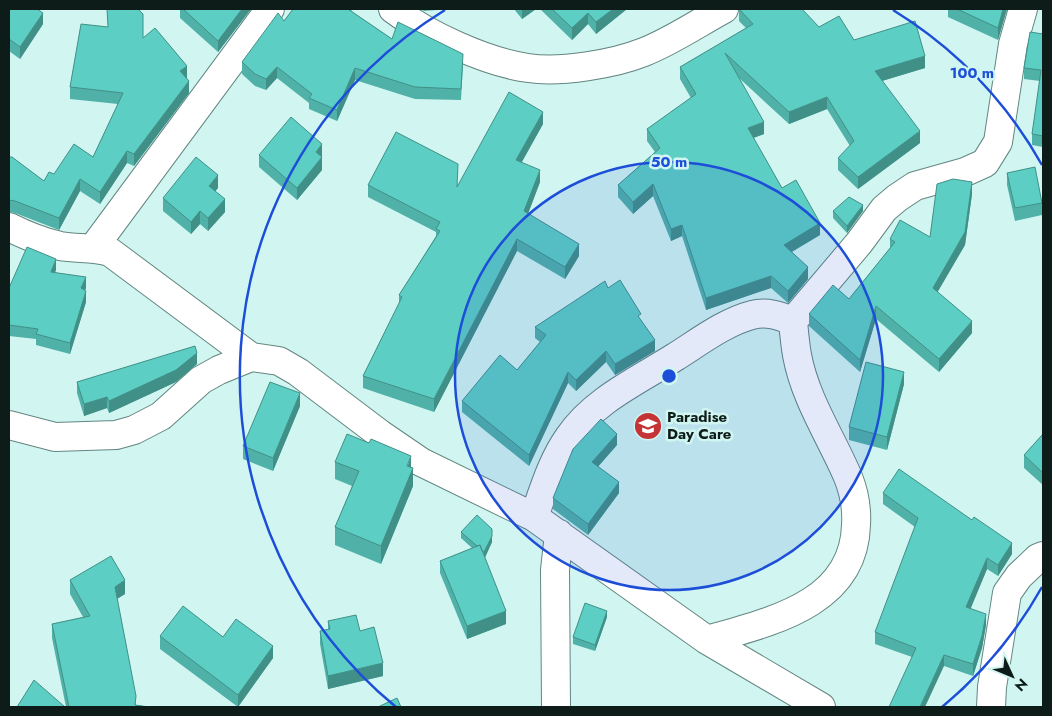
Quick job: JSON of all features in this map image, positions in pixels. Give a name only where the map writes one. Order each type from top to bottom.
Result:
[{"type":"street","points":[[94,247],[270,9]]},
{"type":"street","points":[[393,9],[446,39],[483,55],[529,68],[582,68],[644,52],[724,9]]},
{"type":"street","points":[[707,640],[774,620],[820,597],[845,570],[856,543],[857,512],[849,479],[807,388],[797,355],[793,321],[859,243],[884,209],[897,198],[915,186],[965,172],[985,163],[998,142],[1013,44],[1023,9]]},
{"type":"street","points":[[9,227],[25,235],[61,246],[94,247],[110,252],[124,260],[156,289],[251,357],[279,362],[298,372],[380,434],[421,462],[534,517],[707,640],[821,707]]},
{"type":"street","points":[[534,517],[550,470],[569,437],[586,417],[608,399],[719,329],[753,314],[775,314],[793,321]]},
{"type":"street","points":[[9,425],[55,437],[116,435],[134,430],[161,416],[201,380],[251,357]]},
{"type":"street","points":[[556,707],[554,570],[559,534]]},
{"type":"street","points":[[991,707],[992,687],[1007,592],[1019,576],[1038,558],[1043,556]]},
{"type":"building","points":[[9,9],[37,9],[43,13],[20,47],[9,39]]},
{"type":"building","points":[[107,9],[138,9],[143,14],[143,38],[155,28],[187,66],[180,71],[189,81],[134,154],[127,151],[100,192],[80,179],[59,218],[9,200],[9,157],[12,157],[44,181],[49,172],[54,174],[74,144],[93,157],[123,93],[70,87],[81,24],[108,27]]},
{"type":"building","points":[[183,9],[242,9],[218,41]]},
{"type":"building","points":[[293,9],[348,9],[392,39],[398,22],[463,54],[461,89],[415,87],[355,68],[337,110],[309,98],[312,94],[277,67],[266,79],[255,74],[242,62],[278,13],[284,21]]},
{"type":"building","points":[[552,9],[613,9],[596,22],[588,13],[572,28]]},
{"type":"building","points":[[739,9],[802,9],[819,27],[839,16],[854,40],[915,21],[925,56],[875,71],[920,131],[858,177],[838,158],[854,141],[827,97],[789,112],[725,53],[764,122],[748,128],[782,188],[796,180],[820,223],[784,245],[808,267],[788,291],[771,276],[706,298],[682,225],[671,229],[653,184],[633,202],[618,185],[660,148],[647,129],[696,94],[680,67],[753,24]]},
{"type":"building","points":[[957,9],[1003,9],[998,28]]},
{"type":"building","points":[[1030,32],[1043,34],[1043,136],[1032,134],[1041,70],[1024,68]]},
{"type":"building","points":[[509,92],[543,112],[516,160],[540,170],[524,211],[579,244],[565,267],[517,239],[434,399],[363,376],[402,297],[399,295],[440,231],[436,229],[440,222],[368,185],[396,132],[458,164],[457,187]]},
{"type":"building","points":[[291,117],[322,144],[316,152],[322,157],[297,188],[259,155]]},
{"type":"building","points":[[196,157],[218,175],[209,186],[225,199],[208,218],[200,211],[191,222],[163,198]]},
{"type":"building","points":[[1035,167],[1042,203],[1015,208],[1007,173]]},
{"type":"building","points":[[953,179],[972,182],[965,232],[933,288],[972,321],[939,359],[876,306],[860,360],[809,314],[833,285],[849,299],[895,242],[890,239],[900,220],[930,237],[937,184]]},
{"type":"building","points":[[849,197],[863,205],[847,226],[833,211]]},
{"type":"building","points":[[27,247],[56,259],[51,272],[86,277],[81,288],[86,291],[70,343],[36,334],[38,329],[9,325],[9,288]]},
{"type":"building","points":[[620,280],[641,314],[638,316],[655,340],[615,364],[606,351],[576,380],[568,372],[529,455],[462,401],[500,355],[517,370],[546,335],[535,327],[605,281],[608,288]]},
{"type":"building","points":[[195,346],[197,353],[176,370],[109,401],[107,397],[84,404],[77,382]]},
{"type":"building","points":[[866,362],[904,372],[887,437],[849,427]]},
{"type":"building","points":[[270,382],[300,393],[273,458],[243,446]]},
{"type":"building","points":[[601,419],[617,434],[592,462],[619,482],[588,524],[553,498],[573,449]]},
{"type":"building","points":[[347,434],[369,443],[371,439],[411,456],[407,466],[413,468],[381,546],[335,527],[359,471],[335,462]]},
{"type":"building","points":[[1043,434],[1043,473],[1024,455]]},
{"type":"building","points":[[899,469],[972,520],[974,517],[1012,543],[998,565],[987,558],[966,607],[986,614],[982,636],[973,664],[944,655],[920,707],[889,707],[916,648],[875,632],[918,518],[883,493]]},
{"type":"building","points":[[477,515],[492,529],[492,536],[484,552],[480,545],[477,546],[461,532]]},
{"type":"building","points":[[480,545],[506,611],[467,626],[440,561]]},
{"type":"building","points":[[111,556],[125,580],[115,587],[136,696],[135,705],[149,707],[69,707],[52,624],[90,616],[70,580]]},
{"type":"building","points":[[585,603],[607,611],[595,645],[573,637]]},
{"type":"building","points":[[183,606],[223,637],[236,619],[273,646],[238,695],[160,636]]},
{"type":"building","points":[[356,615],[360,631],[374,627],[383,663],[328,676],[320,631],[330,629],[328,621]]},
{"type":"building","points":[[34,680],[65,707],[17,707]]},
{"type":"building","points":[[397,698],[401,707],[378,707]]},
{"type":"place","name":"Paradise Day Care","points":[[648,426]]}]
